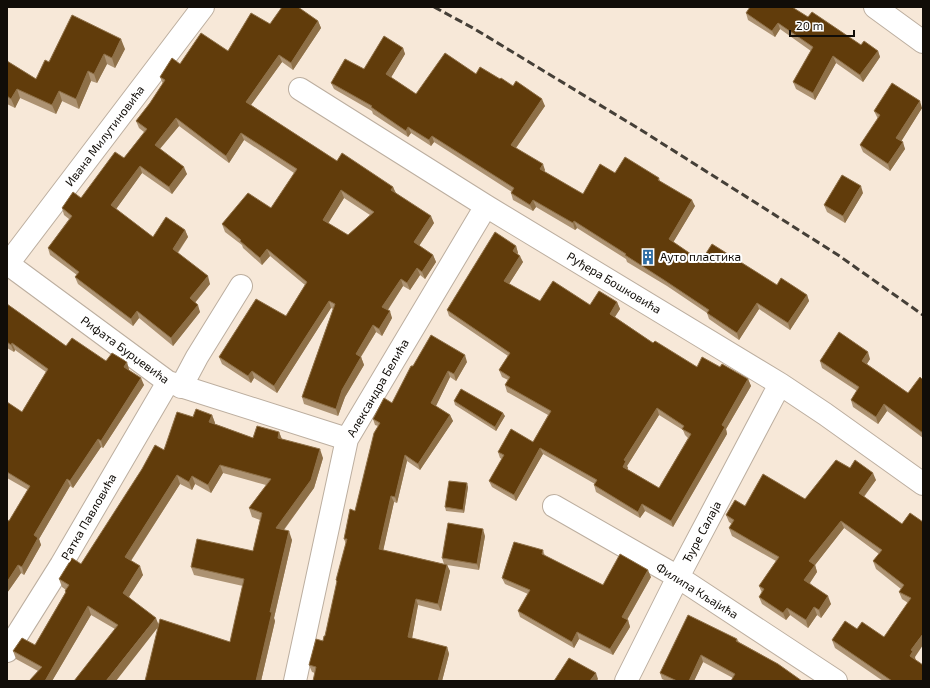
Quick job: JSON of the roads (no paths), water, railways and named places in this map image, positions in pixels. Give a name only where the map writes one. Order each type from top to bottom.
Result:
[{"type":"street","name":"Ивана Милутиновића","points":[[7,264],[203,7]]},
{"type":"street","points":[[875,7],[923,42]]},
{"type":"street","name":"Руђера Бошковића","points":[[300,89],[486,206],[780,384],[923,484]]},
{"type":"street","name":"Александра Белића","points":[[295,681],[347,439],[486,206]]},
{"type":"street","name":"Рифата Бурџевића","points":[[7,264],[175,385],[347,439]]},
{"type":"street","name":"Ратка Павловића","points":[[7,651],[175,385],[196,357],[241,286]]},
{"type":"street","name":"Ђуре Салаја","points":[[626,681],[678,577],[780,384]]},
{"type":"street","name":"Филипа Кљајића","points":[[554,506],[678,577],[836,681]]},
{"type":"railway","points":[[434,7],[473,28],[641,130],[838,255],[923,315]]},
{"type":"place","name":"Ауто пластика","points":[[648,257]]}]
